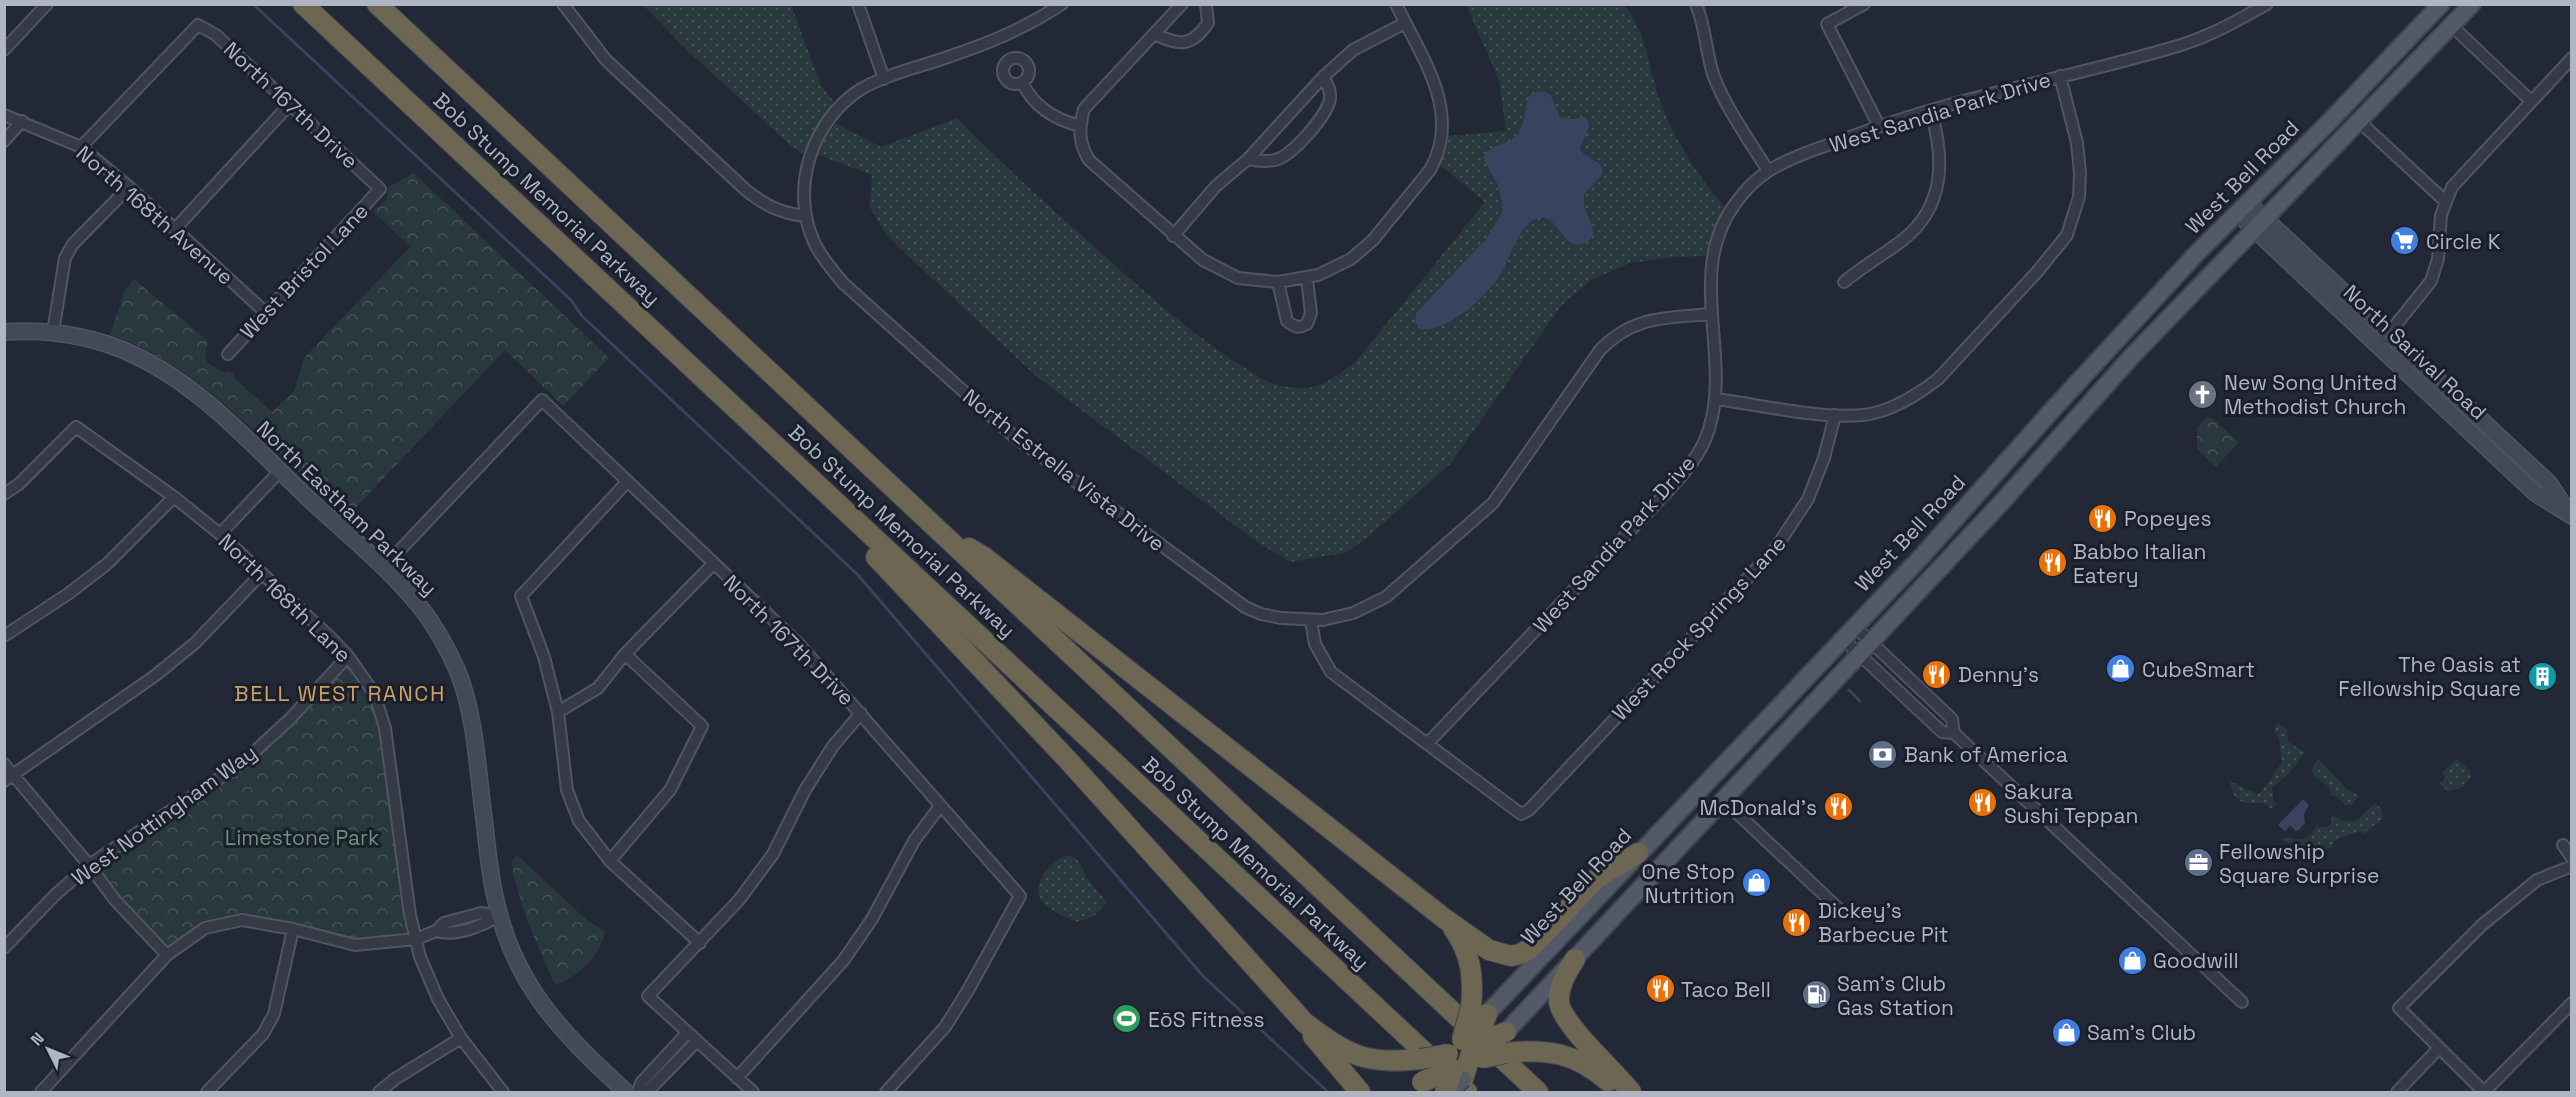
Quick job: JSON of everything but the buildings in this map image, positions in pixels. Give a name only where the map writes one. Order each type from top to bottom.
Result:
[{"type":"highway","name":"Bob Stump Memorial Parkway","points":[[303,4],[695,370],[1462,1067]]},
{"type":"highway","name":"Bob Stump Memorial Parkway","points":[[377,4],[1538,1092]]},
{"type":"highway","points":[[695,370],[737,424],[880,562],[1066,758],[1305,1023],[1317,1044],[1360,1092]]},
{"type":"highway","points":[[934,528],[984,557],[1445,919],[1489,950],[1511,956],[1531,948],[1597,878],[1638,853]]},
{"type":"highway","points":[[1445,919],[1462,940],[1473,978],[1462,1067]]},
{"type":"highway","points":[[1575,959],[1562,984],[1560,994],[1563,1015],[1631,1092]]},
{"type":"highway","points":[[1445,1092],[1462,1067],[1487,1014]]},
{"type":"highway","points":[[1305,1023],[1356,1056],[1371,1060],[1462,1067],[1506,1032]]},
{"type":"highway","points":[[1417,1087],[1462,1067],[1526,1051],[1556,1053],[1590,1065],[1621,1092]]},
{"type":"main road","name":"West Bell Road","points":[[1487,1014],[1996,475],[2054,408],[2243,208],[2441,4]]},
{"type":"main road","points":[[2452,26],[2449,11],[2454,4]]},
{"type":"main road","points":[[1506,1032],[2002,502],[2140,347],[2384,98],[2472,4]]},
{"type":"main road","points":[[2384,98],[2405,61],[2434,29],[2435,26],[2428,18]]},
{"type":"main road","points":[[2054,408],[2072,422]]},
{"type":"street","points":[[4,50],[47,4]]},
{"type":"street","points":[[563,4],[606,60],[747,191],[771,209],[786,214],[805,216]]},
{"type":"street","points":[[858,4],[884,79]]},
{"type":"street","name":"North Estrella Vista Drive","points":[[1062,4],[1012,34],[861,89],[842,105],[817,137],[805,176],[803,196],[805,216],[814,242],[843,283],[1010,433],[1245,607],[1261,614],[1311,621],[1353,613],[1386,597],[1478,519],[1506,487],[1600,350],[1612,338],[1626,329],[1649,320],[1712,314]]},
{"type":"street","points":[[1154,34],[1170,41],[1186,43],[1196,38],[1208,23],[1206,4]]},
{"type":"street","points":[[1176,6],[1154,34],[1084,109],[1080,139],[1089,160],[1203,260],[1224,272],[1253,281],[1278,282],[1312,277],[1351,259],[1373,240],[1430,171],[1436,158],[1444,124],[1440,100],[1396,4]]},
{"type":"street","points":[[1696,4],[1703,20],[1713,74],[1719,89],[1768,171]]},
{"type":"street","points":[[1864,4],[1827,24],[1879,126]]},
{"type":"street","name":"West Sandia Park Drive","points":[[1427,744],[1684,473],[1698,453],[1709,430],[1716,399],[1717,375],[1711,269],[1714,244],[1735,204],[1768,171],[1786,160],[1879,126],[2183,44],[2216,32],[2267,4]]},
{"type":"street","points":[[1173,236],[1216,186],[1248,159],[1323,77],[1353,50],[1405,23]]},
{"type":"street","name":"North 167th Drive","points":[[81,147],[198,25],[216,35],[380,189]]},
{"type":"street","points":[[2452,26],[2531,101]]},
{"type":"street","points":[[2378,347],[2431,282],[2438,259],[2439,227],[2445,201],[2457,179],[2571,58]]},
{"type":"street","points":[[1716,399],[1835,415],[1864,415],[1880,411],[1919,393],[1954,362],[2037,272],[2067,235],[2079,197],[2080,173],[2077,143],[2060,76]]},
{"type":"street","points":[[1248,159],[1276,160],[1290,153],[1310,131],[1330,101],[1330,91],[1323,77]]},
{"type":"street","points":[[1022,82],[1027,93],[1057,120],[1080,126]]},
{"type":"street","points":[[175,229],[289,105]]},
{"type":"street","points":[[1844,282],[1906,237],[1923,218],[1933,201],[1938,181],[1940,151],[1931,111]]},
{"type":"street","name":"North 168th Avenue","points":[[4,115],[81,147],[129,187],[266,312]]},
{"type":"street","points":[[4,141],[22,121]]},
{"type":"street","points":[[2360,122],[2445,201]]},
{"type":"street","points":[[53,332],[65,258],[73,244],[129,187]]},
{"type":"street","name":"West Bristol Lane","points":[[228,354],[380,189]]},
{"type":"street","name":"North Sarival Road","points":[[2243,208],[2378,347],[2535,494],[2570,515]]},
{"type":"street","name":"North Sarival Road","points":[[2259,224],[2389,333],[2549,483],[2570,515]]},
{"type":"street","points":[[1278,282],[1287,321],[1295,327],[1301,327],[1307,324],[1311,313],[1312,277]]},
{"type":"street","name":"North Eastham Parkway","points":[[4,332],[53,332],[107,344],[135,355],[158,368],[211,406],[415,601],[433,625],[450,655],[465,692],[475,746],[493,891],[500,916],[521,969],[544,1008],[567,1036],[626,1092]]},
{"type":"street","name":"North 167th Drive","points":[[383,568],[542,400],[799,644],[1020,896],[945,1027],[886,1092]]},
{"type":"street","name":"West Rock Springs Lane","points":[[1427,744],[1521,814],[1529,810],[1775,549],[1808,499],[1824,458],[1835,415]]},
{"type":"street","name":"North 168th Lane","points":[[4,494],[19,484],[76,427],[174,497],[220,534],[348,656],[374,693],[385,728],[401,857],[420,957],[438,999],[461,1038],[503,1092]]},
{"type":"street","points":[[220,534],[280,471]]},
{"type":"street","points":[[627,482],[521,596],[544,657],[558,712],[567,790],[579,821],[610,861],[700,943]]},
{"type":"street","points":[[4,636],[68,594],[107,564],[174,497]]},
{"type":"street","points":[[558,712],[598,688],[625,654],[713,564]]},
{"type":"street","points":[[8,777],[156,675],[195,643],[262,573]]},
{"type":"street","points":[[1311,621],[1315,644],[1331,672],[1427,744]]},
{"type":"street","points":[[1848,632],[1952,719],[1954,733]]},
{"type":"street","points":[[1848,632],[1942,732],[1954,733],[2242,1002]]},
{"type":"street","points":[[610,861],[669,790],[702,726],[625,654]]},
{"type":"street","name":"West Nottingham Way","points":[[4,948],[55,895],[89,865],[241,764],[290,719],[348,656]]},
{"type":"street","points":[[753,1092],[648,996],[740,900],[772,854],[805,790],[833,746],[861,713]]},
{"type":"street","points":[[4,764],[8,777],[89,865],[115,900],[167,955]]},
{"type":"street","points":[[1723,800],[1838,908]]},
{"type":"street","points":[[737,1078],[843,961],[872,919],[914,841],[940,806]]},
{"type":"street","points":[[2563,845],[2571,858]]},
{"type":"street","points":[[2571,866],[2537,880],[2482,925],[2399,1008],[2484,1092],[2571,1003]]},
{"type":"street","points":[[41,1092],[167,955],[205,928],[242,920],[293,929],[355,945],[416,939],[436,931],[449,934],[484,924],[500,916]]},
{"type":"street","points":[[207,1092],[263,1034],[274,1014],[293,929]]},
{"type":"street","points":[[638,1092],[641,1083],[687,1033]]},
{"type":"street","points":[[379,1092],[395,1079],[461,1038]]},
{"type":"street","points":[[647,1092],[697,1041]]},
{"type":"street","points":[[2397,1092],[2439,1048]]},
{"type":"green space","points":[[643,5],[791,5],[821,85],[842,113],[834,123],[881,147],[957,118],[1039,197],[1170,313],[1235,362],[1271,383],[1286,387],[1305,388],[1321,384],[1357,360],[1485,202],[1440,165],[1448,136],[1506,131],[1499,80],[1466,5],[1624,5],[1642,36],[1658,95],[1669,123],[1695,168],[1724,206],[1705,256],[1674,257],[1630,263],[1591,280],[1561,306],[1451,463],[1367,538],[1345,553],[1290,562],[1253,539],[1035,375],[888,237],[869,206],[872,175],[816,154],[802,153],[790,145],[689,52]]},
{"type":"green space","points":[[414,173],[609,358],[563,406],[505,350],[347,517],[245,422],[192,378],[153,353],[110,335],[124,292],[134,279],[208,341],[205,353],[207,362],[222,372],[233,373],[235,379],[272,412],[294,391],[304,358],[410,247],[373,211],[387,199],[388,187]]},
{"type":"green space","points":[[2207,417],[2211,417],[2239,442],[2216,467],[2197,449],[2197,428]]},
{"type":"green space","name":"Limestone Park","points":[[347,665],[368,696],[379,729],[408,934],[355,939],[236,917],[203,922],[168,947],[120,896],[98,866],[244,768],[294,723]]},
{"type":"green space","points":[[2278,723],[2287,729],[2288,742],[2305,752],[2289,773],[2272,788],[2274,803],[2277,804],[2271,809],[2265,803],[2243,803],[2233,794],[2230,781],[2258,794],[2262,791],[2282,762],[2279,739],[2274,730]]},
{"type":"green space","points":[[2318,759],[2348,790],[2359,795],[2352,805],[2345,805],[2332,795],[2328,786],[2313,775],[2312,768]]},
{"type":"green space","points":[[2457,759],[2470,771],[2471,777],[2463,787],[2448,791],[2439,784],[2446,777],[2442,773]]},
{"type":"green space","points":[[2375,803],[2382,810],[2383,819],[2363,834],[2360,831],[2335,840],[2333,847],[2314,852],[2315,859],[2305,860],[2298,847],[2281,839],[2306,838],[2317,827],[2327,827],[2331,824],[2332,814],[2342,821],[2356,821]]},
{"type":"green space","points":[[517,855],[588,921],[605,931],[599,949],[587,964],[572,977],[555,985],[535,940],[519,895],[511,863]]},
{"type":"green space","points":[[1065,855],[1074,857],[1080,863],[1088,880],[1107,902],[1095,915],[1078,922],[1051,909],[1041,900],[1038,893],[1041,878]]},
{"type":"water","points":[[1539,91],[1550,94],[1560,117],[1572,119],[1584,117],[1589,122],[1580,149],[1600,164],[1603,171],[1600,178],[1585,194],[1585,209],[1593,231],[1592,237],[1587,242],[1576,245],[1567,240],[1549,220],[1537,218],[1523,230],[1499,277],[1476,303],[1443,325],[1422,329],[1415,323],[1416,313],[1486,239],[1502,213],[1498,185],[1483,158],[1489,150],[1518,134],[1524,120],[1529,96]]},
{"type":"water","points":[[2303,799],[2309,805],[2304,814],[2305,823],[2299,830],[2296,831],[2290,826],[2285,831],[2278,825]]},
{"type":"waterway","points":[[253,4],[571,300],[582,316],[857,574],[1203,976],[1328,1092]]},
{"type":"waterway","points":[[1849,690],[1860,701]]},
{"type":"place","name":"Circle K","points":[[2405,241]]},
{"type":"place","name":"New Song United Methodist Church","points":[[2203,394]]},
{"type":"place","name":"Popeyes","points":[[2103,518]]},
{"type":"place","name":"Babbo Italian Eatery","points":[[2052,563]]},
{"type":"place","name":"CubeSmart","points":[[2121,669]]},
{"type":"place","name":"Denny's","points":[[1937,674]]},
{"type":"place","name":"The Oasis at Fellowship Square","points":[[2542,676]]},
{"type":"place","name":"Bank of America","points":[[1883,754]]},
{"type":"place","name":"Sakura Sushi Teppan","points":[[1983,803]]},
{"type":"place","name":"McDonald's","points":[[1838,807]]},
{"type":"place","name":"Fellowship Square Surprise","points":[[2198,863]]},
{"type":"place","name":"One Stop Nutrition","points":[[1756,883]]},
{"type":"place","name":"Dickey's Barbecue Pit","points":[[1797,922]]},
{"type":"place","name":"Goodwill","points":[[2132,960]]},
{"type":"place","name":"Taco Bell","points":[[1660,989]]},
{"type":"place","name":"Sam's Club Gas Station","points":[[1816,995]]},
{"type":"place","name":"EōS Fitness","points":[[1127,1019]]},
{"type":"place","name":"Sam's Club","points":[[2066,1032]]},
{"type":"district","name":"BELL WEST RANCH","points":[[340,693]]}]
